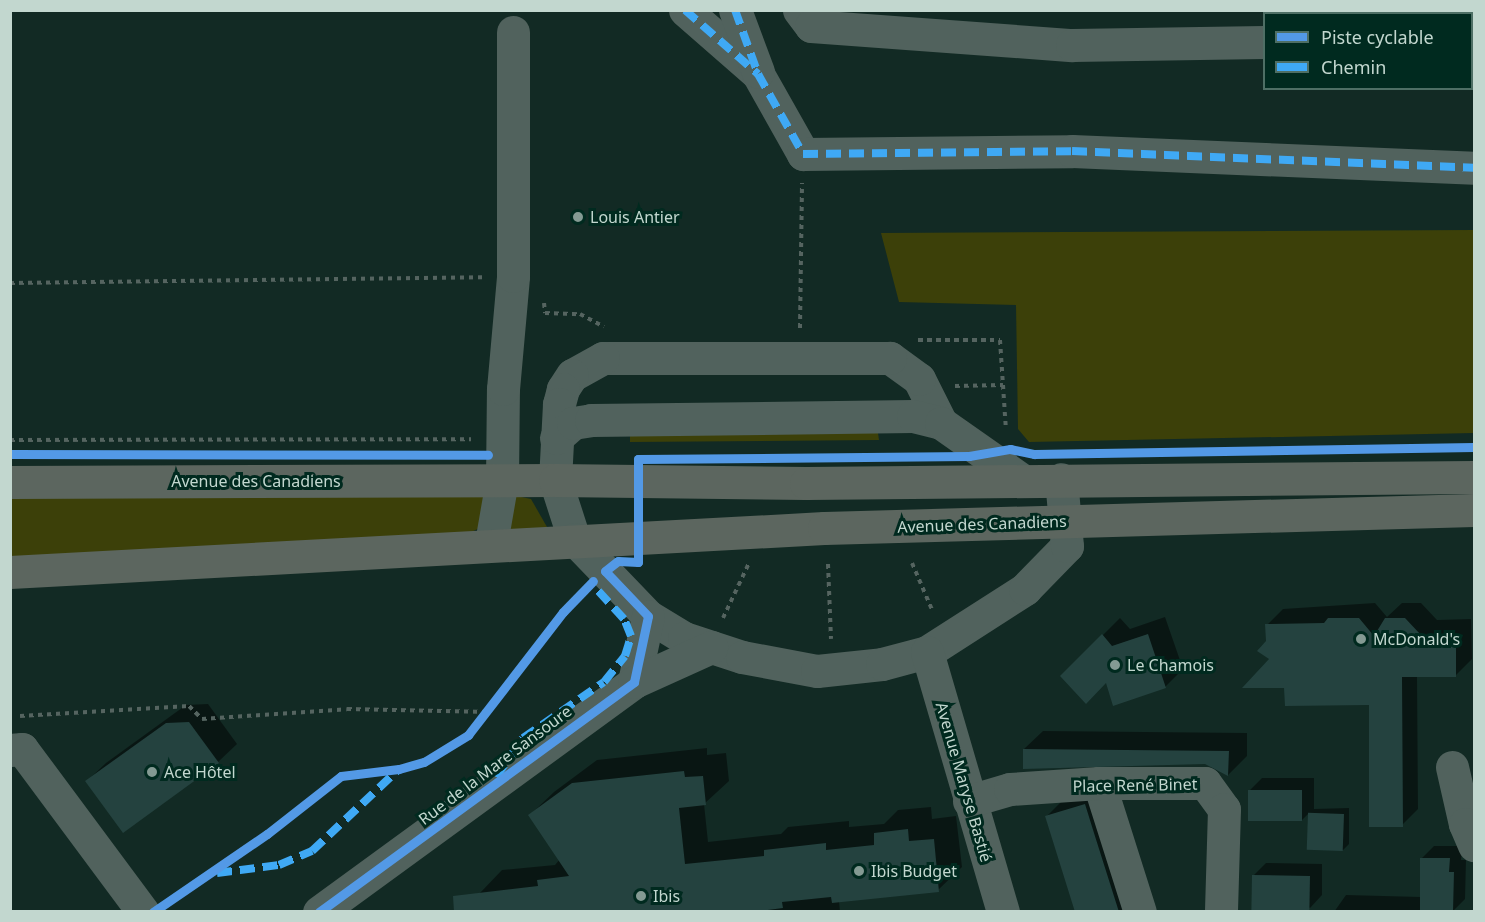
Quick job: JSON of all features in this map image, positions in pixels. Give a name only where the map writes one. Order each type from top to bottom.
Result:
[{"type":"main road","name":"Avenue des Canadiens","points":[[10,482],[555,480],[806,483],[1474,477]]},
{"type":"main road","name":"Avenue des Canadiens","points":[[10,572],[574,539],[1474,510]]},
{"type":"street","points":[[685,10],[758,74]]},
{"type":"street","points":[[735,10],[758,74],[803,154],[1072,151],[1474,168]]},
{"type":"street","points":[[799,10],[811,26],[1072,45],[1263,42]]},
{"type":"street","points":[[491,543],[502,480],[503,389],[513,276],[513,32]]},
{"type":"street","points":[[941,423],[919,379],[890,358],[603,358],[586,364],[567,382],[559,404],[555,480],[574,539],[648,616],[684,638],[711,647],[806,669],[832,669],[882,664],[937,646],[1025,590],[1067,546],[1061,479]]},
{"type":"street","points":[[556,438],[573,423],[591,420],[889,415],[941,423],[1022,480]]},
{"type":"street","points":[[634,682],[648,616]]},
{"type":"street","name":"Avenue Maryse Bastié","points":[[937,646],[969,801],[1003,912]]},
{"type":"street","name":"Rue de la Mare Sansoure","points":[[319,912],[634,682],[711,647]]},
{"type":"street","points":[[10,750],[22,749],[143,912]]},
{"type":"street","points":[[1452,767],[1465,824],[1474,845]]},
{"type":"street","points":[[1099,783],[1140,912]]},
{"type":"street","name":"Place René Binet","points":[[969,801],[1010,789],[1099,783],[1204,783],[1224,809],[1221,912]]},
{"type":"path","points":[[10,440],[470,438],[476,444]]},
{"type":"path","points":[[711,647],[749,563]]},
{"type":"path","points":[[912,563],[937,646]]},
{"type":"path","points":[[828,564],[832,669]]},
{"type":"path","points":[[10,717],[189,706],[202,719],[347,709],[490,712]]},
{"type":"green space","points":[[1474,230],[1474,433],[1029,442],[1018,429],[1016,305],[899,302],[881,233]]},
{"type":"green space","points":[[630,432],[878,433],[879,440],[630,442]]},
{"type":"green space","points":[[491,495],[482,527],[469,533],[11,561],[11,497]]},
{"type":"green space","points":[[512,495],[531,499],[551,534],[505,542]]},
{"type":"building","points":[[1328,618],[1359,618],[1374,636],[1385,618],[1405,618],[1421,635],[1456,635],[1456,677],[1402,677],[1403,827],[1369,827],[1369,705],[1285,706],[1284,688],[1242,688],[1269,659],[1257,651],[1266,641],[1265,624],[1324,623]]},
{"type":"building","name":"Le Chamois","points":[[1102,634],[1112,646],[1148,634],[1166,688],[1113,706],[1106,683],[1086,704],[1060,676]]},
{"type":"building","name":"Ace Hôtel","points":[[189,722],[219,763],[123,833],[85,781],[166,723]]},
{"type":"building","points":[[1023,749],[1229,751],[1228,776],[1205,764],[1023,769]]},
{"type":"building","points":[[684,771],[685,777],[703,776],[706,805],[679,808],[685,864],[764,856],[764,850],[826,843],[826,850],[874,845],[874,833],[908,829],[909,841],[934,839],[939,892],[832,903],[831,897],[782,902],[783,908],[752,912],[454,912],[453,896],[538,886],[537,880],[569,876],[528,815],[572,783]]},
{"type":"building","points":[[1248,790],[1302,790],[1302,821],[1248,821]]},
{"type":"building","points":[[1085,804],[1119,912],[1075,912],[1045,816]]},
{"type":"building","points":[[1308,813],[1344,814],[1343,851],[1307,850]]},
{"type":"building","points":[[1420,858],[1450,858],[1449,872],[1454,872],[1453,912],[1420,912]]},
{"type":"building","points":[[1252,875],[1310,876],[1309,911],[1251,910]]},
{"type":"marked path","points":[[685,10],[758,74],[803,154],[1072,151],[1474,168]]},
{"type":"marked path","points":[[735,10],[757,71]]},
{"type":"marked path","points":[[496,777],[523,738],[604,682],[625,656],[631,636],[624,619],[591,583]]},
{"type":"marked path","points":[[217,873],[279,865],[312,851],[397,771]]},
{"type":"cycle path","points":[[319,912],[634,682],[648,616],[605,571],[618,561],[638,562],[638,459],[969,456],[1010,449],[1034,454],[1474,447]]},
{"type":"cycle path","points":[[10,454],[488,455]]},
{"type":"cycle path","points":[[153,912],[267,834],[341,776],[399,769],[424,762],[468,735],[563,612],[593,581]]},
{"type":"place","name":"Louis Antier","points":[[578,217]]},
{"type":"place","name":"McDonald's","points":[[1361,639]]},
{"type":"place","name":"Le Chamois","points":[[1115,665]]},
{"type":"place","name":"Ace Hôtel","points":[[152,772]]},
{"type":"place","name":"Ibis Budget","points":[[859,871]]},
{"type":"place","name":"Ibis","points":[[641,896]]}]
